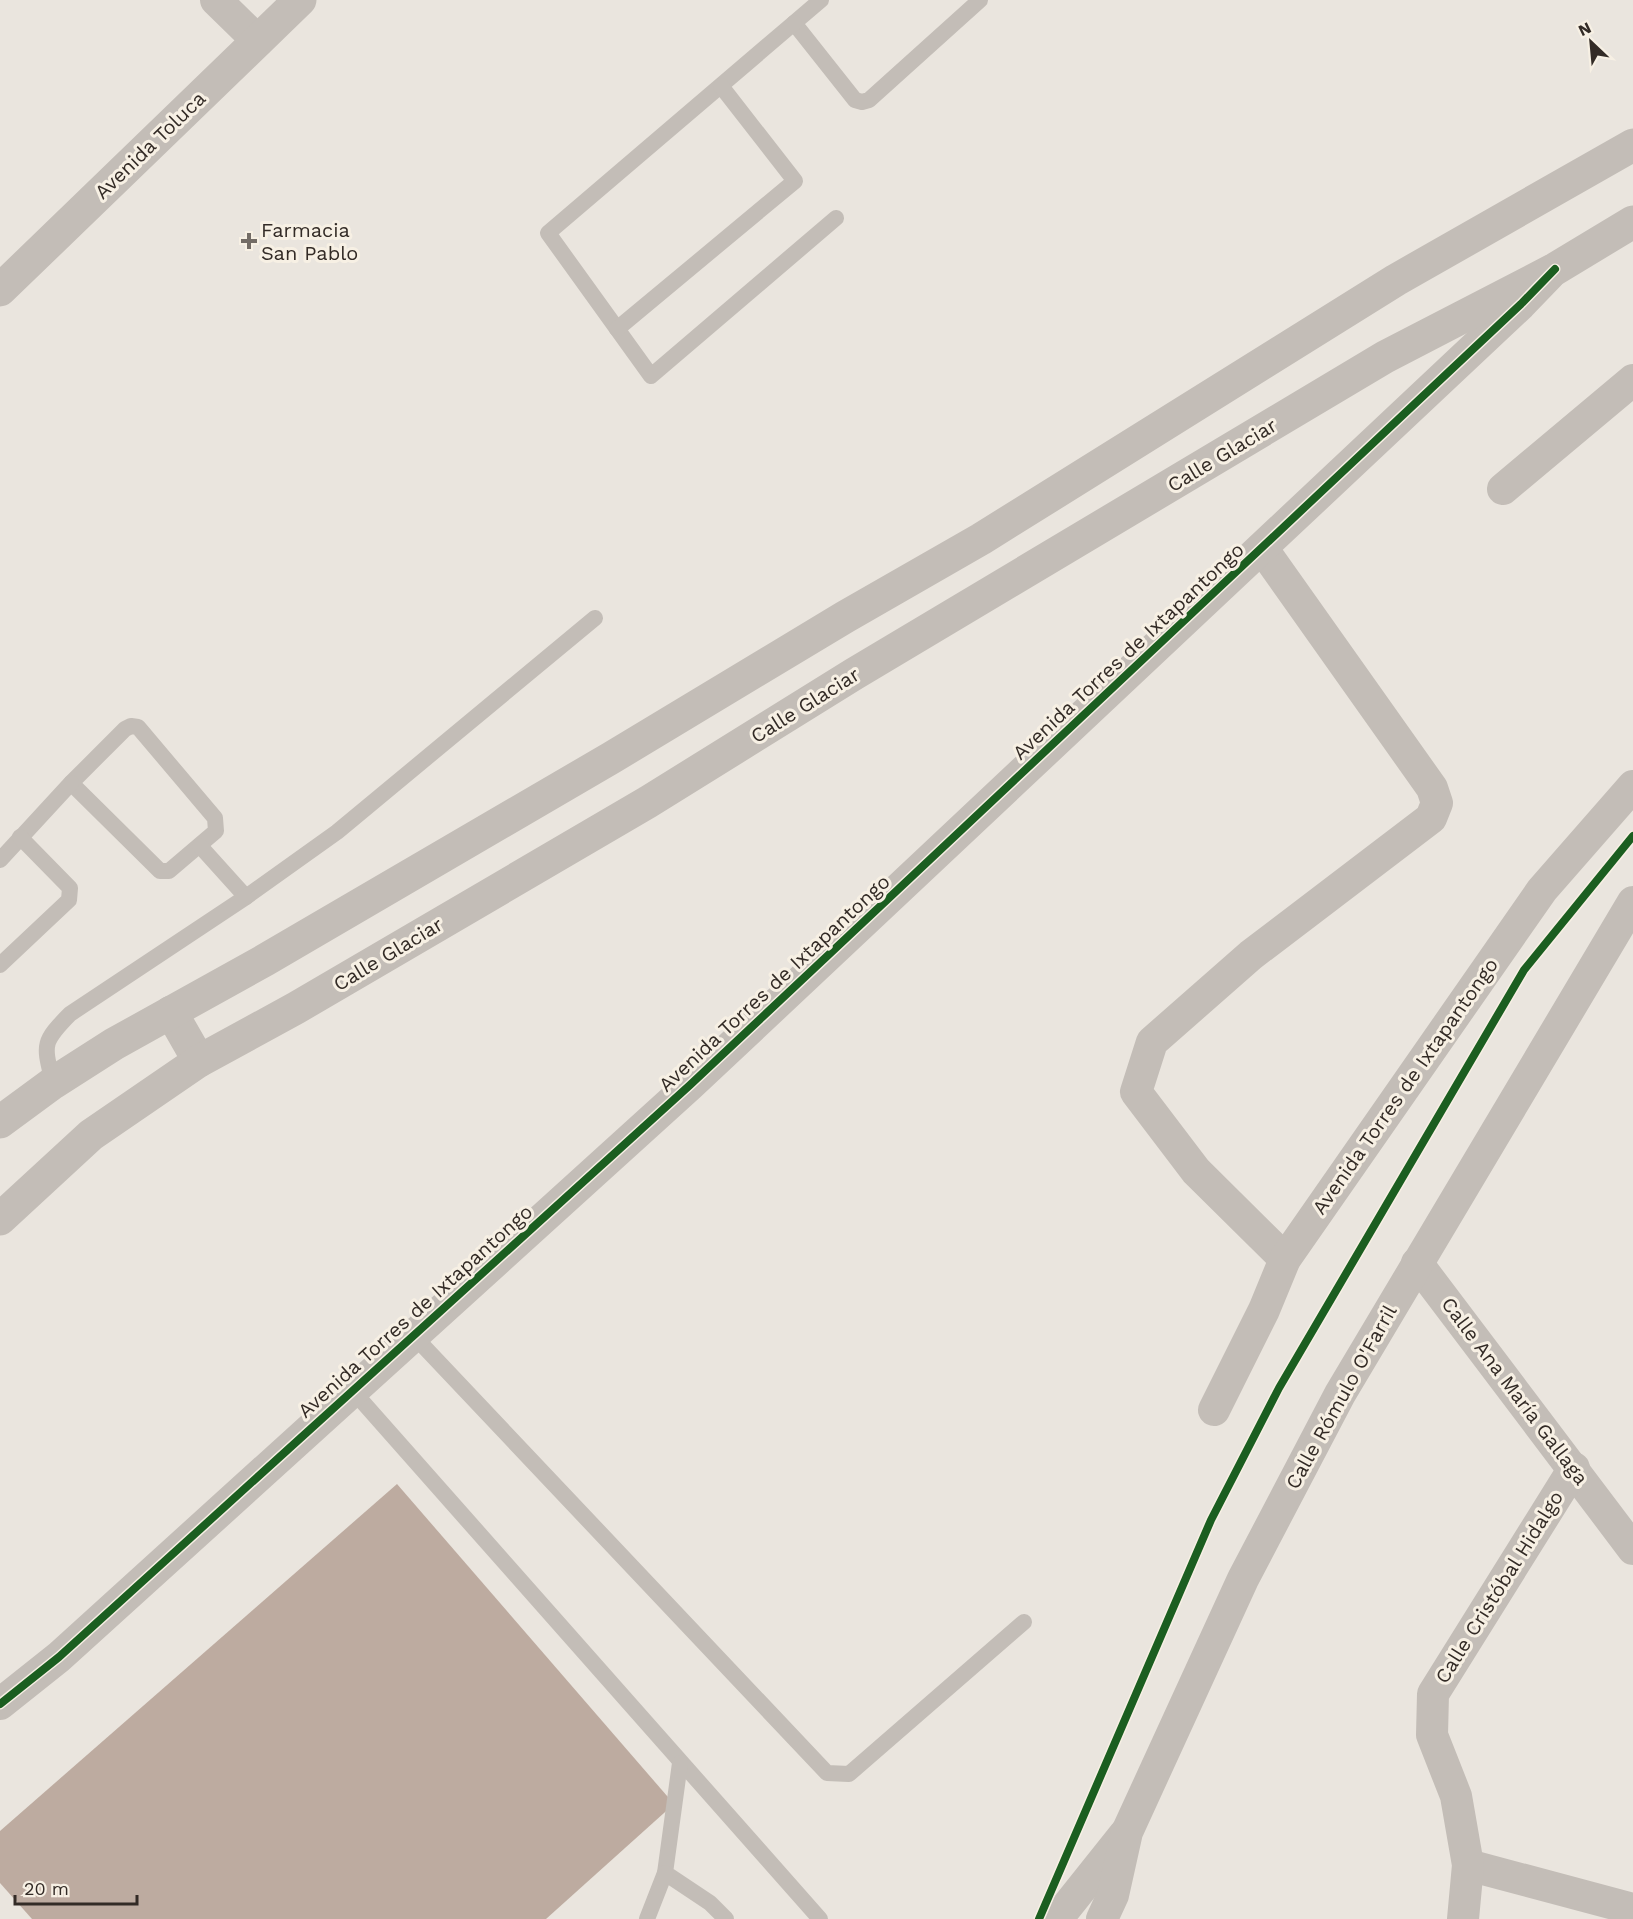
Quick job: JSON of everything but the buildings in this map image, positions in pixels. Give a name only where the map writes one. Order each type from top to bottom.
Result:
[{"type":"street","points":[[216,0],[258,41]]},
{"type":"street","name":"Avenida Toluca","points":[[0,290],[300,0]]},
{"type":"street","points":[[0,1122],[52,1083],[601,764],[845,616],[981,539],[1396,280],[1633,145]]},
{"type":"street","name":"Calle Glaciar","points":[[0,1219],[91,1135],[199,1061],[296,1008],[648,802],[854,674],[1385,357],[1554,269],[1633,222]]},
{"type":"street","name":"Avenida Torres de Ixtapantongo","points":[[0,1704],[59,1657],[412,1334],[690,1085],[1521,304],[1554,269]]},
{"type":"street","points":[[1503,489],[1633,380]]},
{"type":"street","points":[[1262,548],[1432,788],[1437,803],[1431,818],[1251,955],[1152,1041],[1136,1092],[1196,1171],[1285,1259]]},
{"type":"street","name":"Avenida Torres de Ixtapantongo","points":[[1214,1410],[1264,1310],[1285,1259],[1542,890],[1633,786]]},
{"type":"street","name":"Calle Rómulo O'Farril","points":[[1102,1919],[1113,1895],[1127,1832],[1243,1579],[1340,1394],[1417,1263],[1629,924]]},
{"type":"street","points":[[171,1012],[199,1061]]},
{"type":"street","name":"Calle Ana María Gallaga","points":[[1417,1263],[1633,1549]]},
{"type":"street","name":"Calle Cristóbal Hidalgo","points":[[1463,1919],[1468,1865],[1455,1796],[1432,1735],[1433,1694],[1574,1468]]},
{"type":"street","points":[[1057,1919],[1127,1832]]},
{"type":"street","points":[[1468,1865],[1633,1909]]},
{"type":"lane","points":[[821,0],[548,233],[651,376],[836,218]]},
{"type":"lane","points":[[794,23],[855,100],[862,102],[870,100],[980,0]]},
{"type":"lane","points":[[617,329],[795,182],[721,86]]},
{"type":"lane","points":[[52,1083],[45,1049],[51,1033],[70,1014],[246,897],[337,832],[595,618]]},
{"type":"lane","points":[[0,860],[71,783],[125,729],[138,728],[215,818],[216,831],[178,866],[169,871],[160,871],[71,783]]},
{"type":"lane","points":[[0,965],[69,900],[71,895],[70,888],[20,837]]},
{"type":"lane","points":[[200,846],[246,897]]},
{"type":"lane","points":[[412,1334],[827,1773],[849,1774],[1024,1622]]},
{"type":"lane","points":[[352,1391],[820,1919]]},
{"type":"lane","points":[[647,1919],[665,1873],[680,1762]]},
{"type":"lane","points":[[665,1873],[710,1903],[726,1919]]},
{"type":"cycle path","points":[[0,1704],[59,1657],[690,1085],[1521,304],[1555,269]]},
{"type":"cycle path","points":[[1039,1919],[1211,1520],[1279,1388],[1524,970],[1633,836]]},
{"type":"place","name":"Farmacia San Pablo","points":[[249,241]]}]
